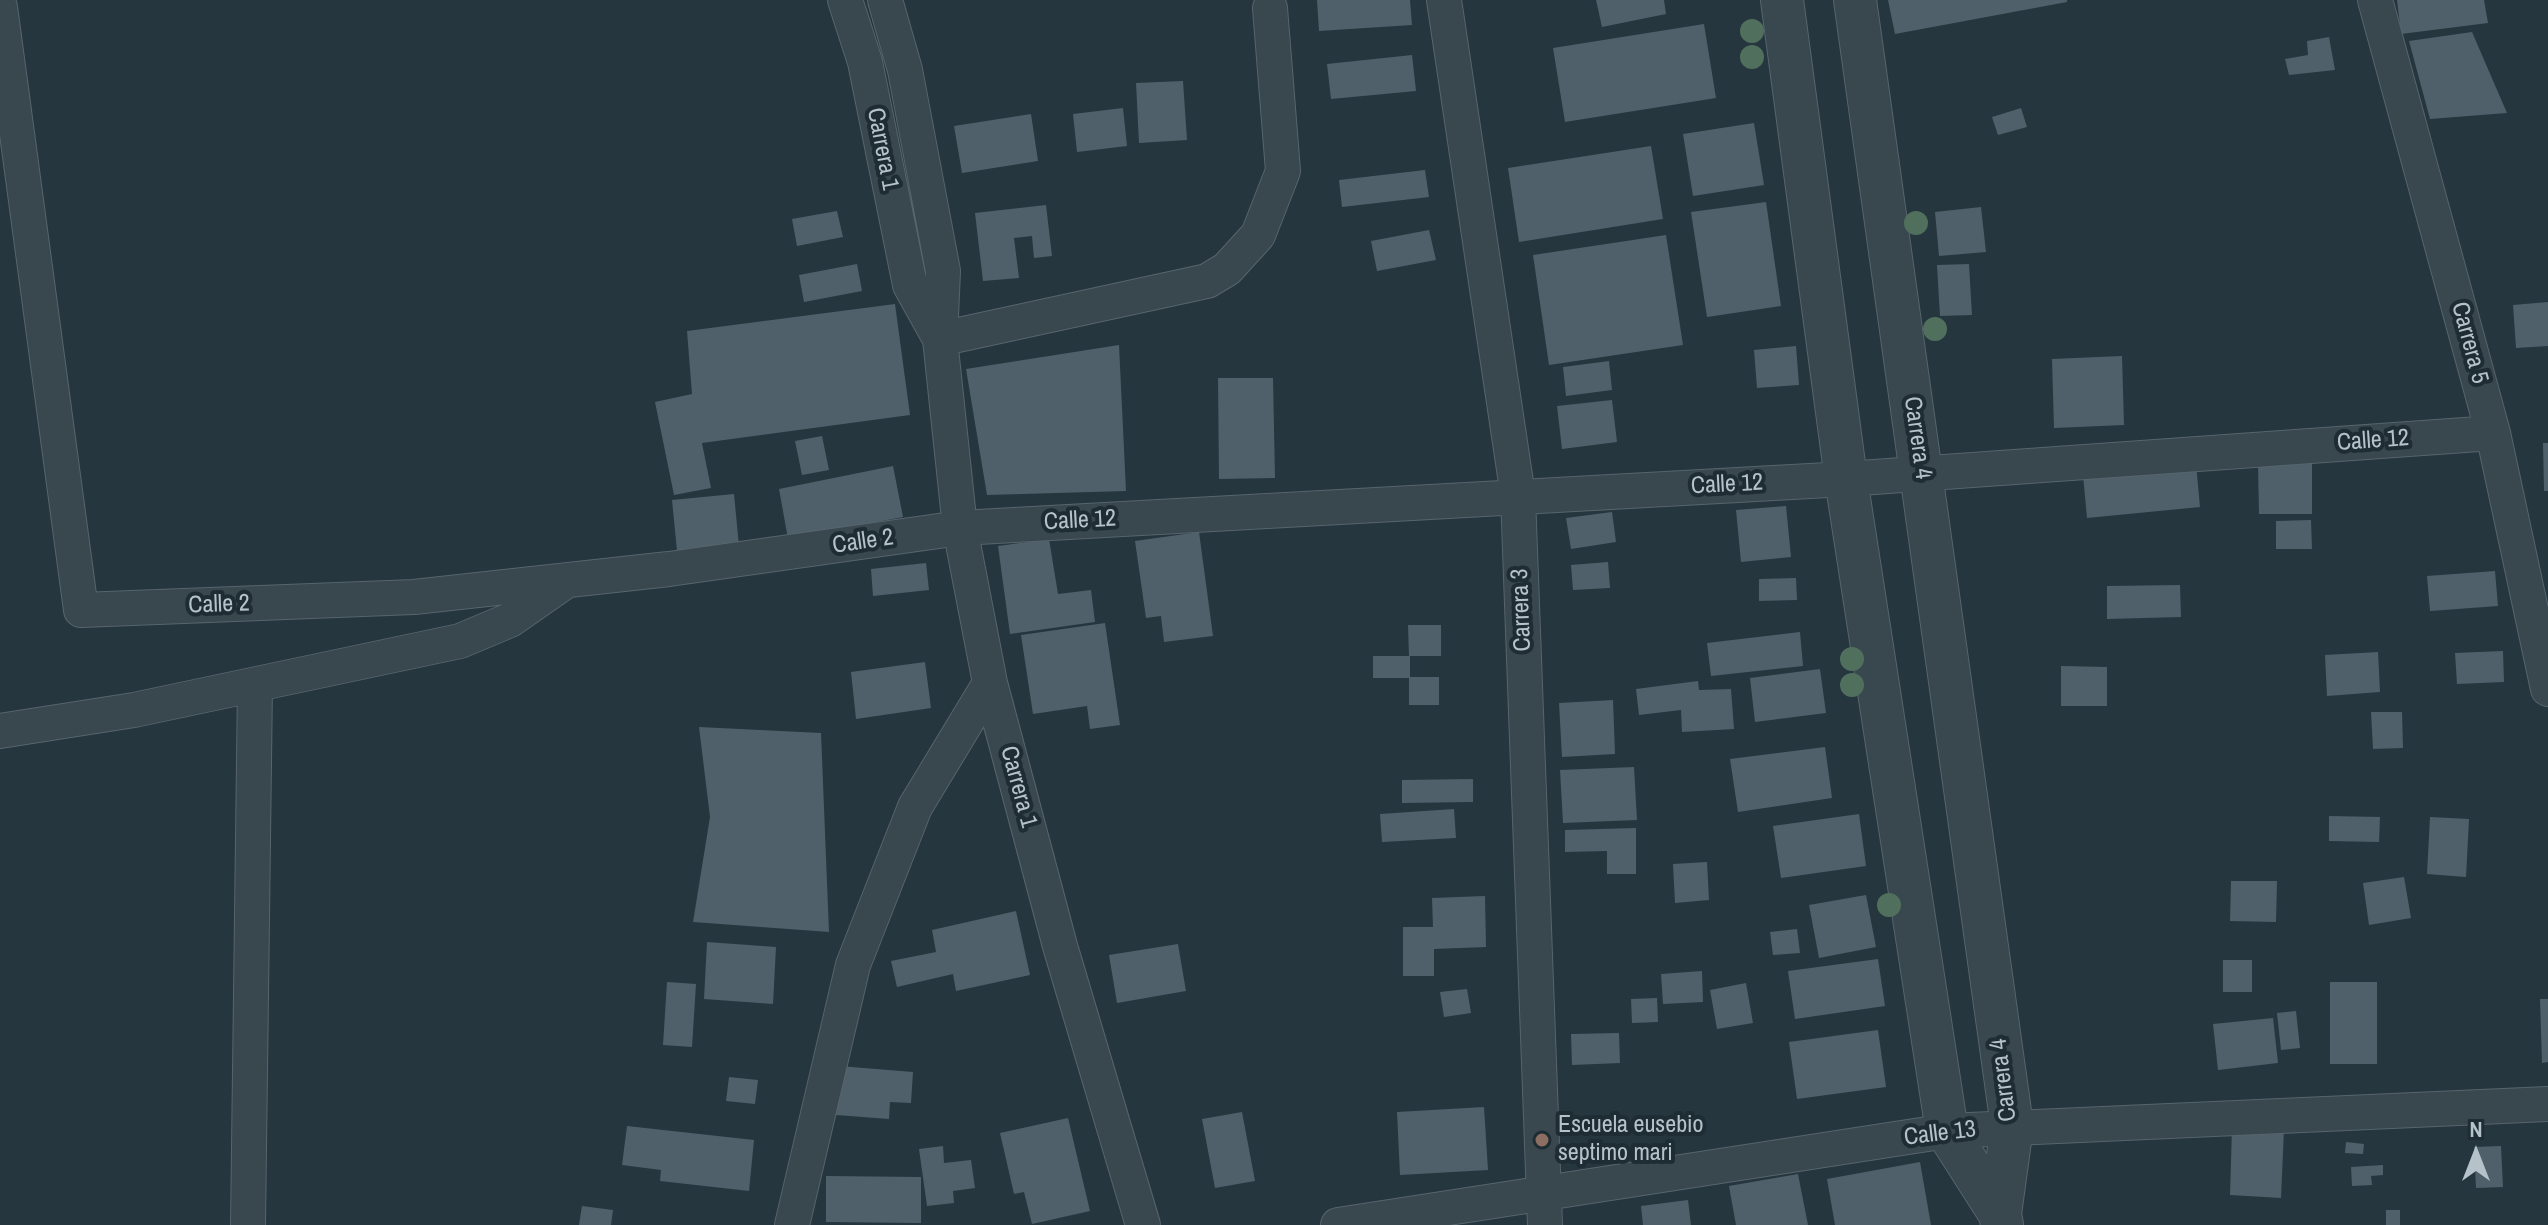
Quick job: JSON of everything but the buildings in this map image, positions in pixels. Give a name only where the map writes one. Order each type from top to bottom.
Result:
[{"type":"street","name":"Carrera 1","points":[[845,0],[865,62],[910,285],[940,339]]},
{"type":"street","name":"Carrera 1","points":[[885,0],[905,70],[943,271],[940,339],[960,528],[990,683],[1060,946],[1143,1225]]},
{"type":"street","name":"Carrera 3","points":[[1444,0],[1518,496],[1544,1209]]},
{"type":"street","name":"Carrera 4","points":[[1782,0],[1846,479],[1947,1131],[2001,1220]]},
{"type":"street","name":"Carrera 4","points":[[1855,0],[2012,1126],[2001,1220]]},
{"type":"street","name":"Carrera 5","points":[[2375,0],[2493,433],[2548,689]]},
{"type":"street","name":"Calle 2","points":[[0,7],[81,610],[414,597],[669,569],[960,528]]},
{"type":"street","points":[[940,339],[1207,281],[1227,269],[1258,235],[1283,171],[1270,8]]},
{"type":"street","name":"Calle 12","points":[[960,528],[1846,479],[2493,433]]},
{"type":"street","points":[[0,731],[134,710],[460,641],[510,620],[567,581]]},
{"type":"street","points":[[792,1225],[853,965],[915,807],[990,683]]},
{"type":"street","points":[[248,1225],[255,685]]},
{"type":"street","name":"Calle 13","points":[[1338,1225],[1544,1209],[1947,1131],[2548,1104]]},
{"type":"place","name":"Escuela eusebio septimo mari","points":[[1542,1140]]}]
